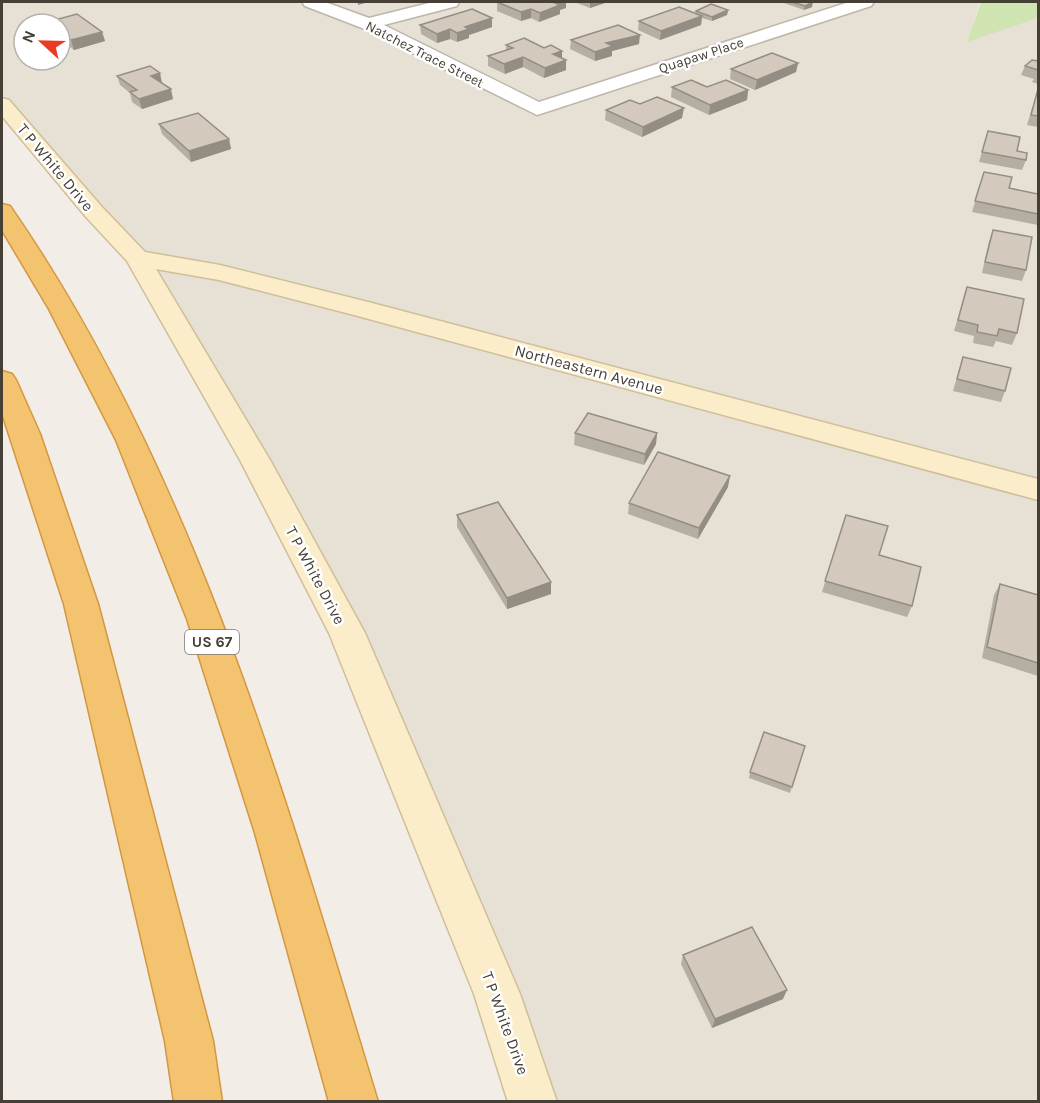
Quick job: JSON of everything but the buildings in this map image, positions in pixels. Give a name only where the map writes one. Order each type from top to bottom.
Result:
[{"type":"highway","name":"US 67","points":[[2,211],[62,309],[131,440],[204,619],[276,833],[354,1101]]},
{"type":"highway","points":[[2,380],[25,434],[81,604],[189,1041],[198,1101]]},
{"type":"street","name":"Natchez Trace Street","points":[[311,2],[368,24],[537,109]]},
{"type":"street","points":[[368,24],[451,2]]},
{"type":"street","name":"Quapaw Place","points":[[537,109],[865,2]]},
{"type":"street","name":"T P White Drive","points":[[2,104],[136,258],[255,460],[347,633],[497,994],[533,1101]]},
{"type":"street","name":"Northeastern Avenue","points":[[136,258],[220,273],[363,309],[1038,489]]},
{"type":"shaded area","points":[[2,2],[980,2],[968,41],[1038,18],[1038,1101],[533,1101],[347,633],[137,258],[2,104]]},
{"type":"green space","points":[[981,2],[1038,2],[1038,18],[967,42]]}]
